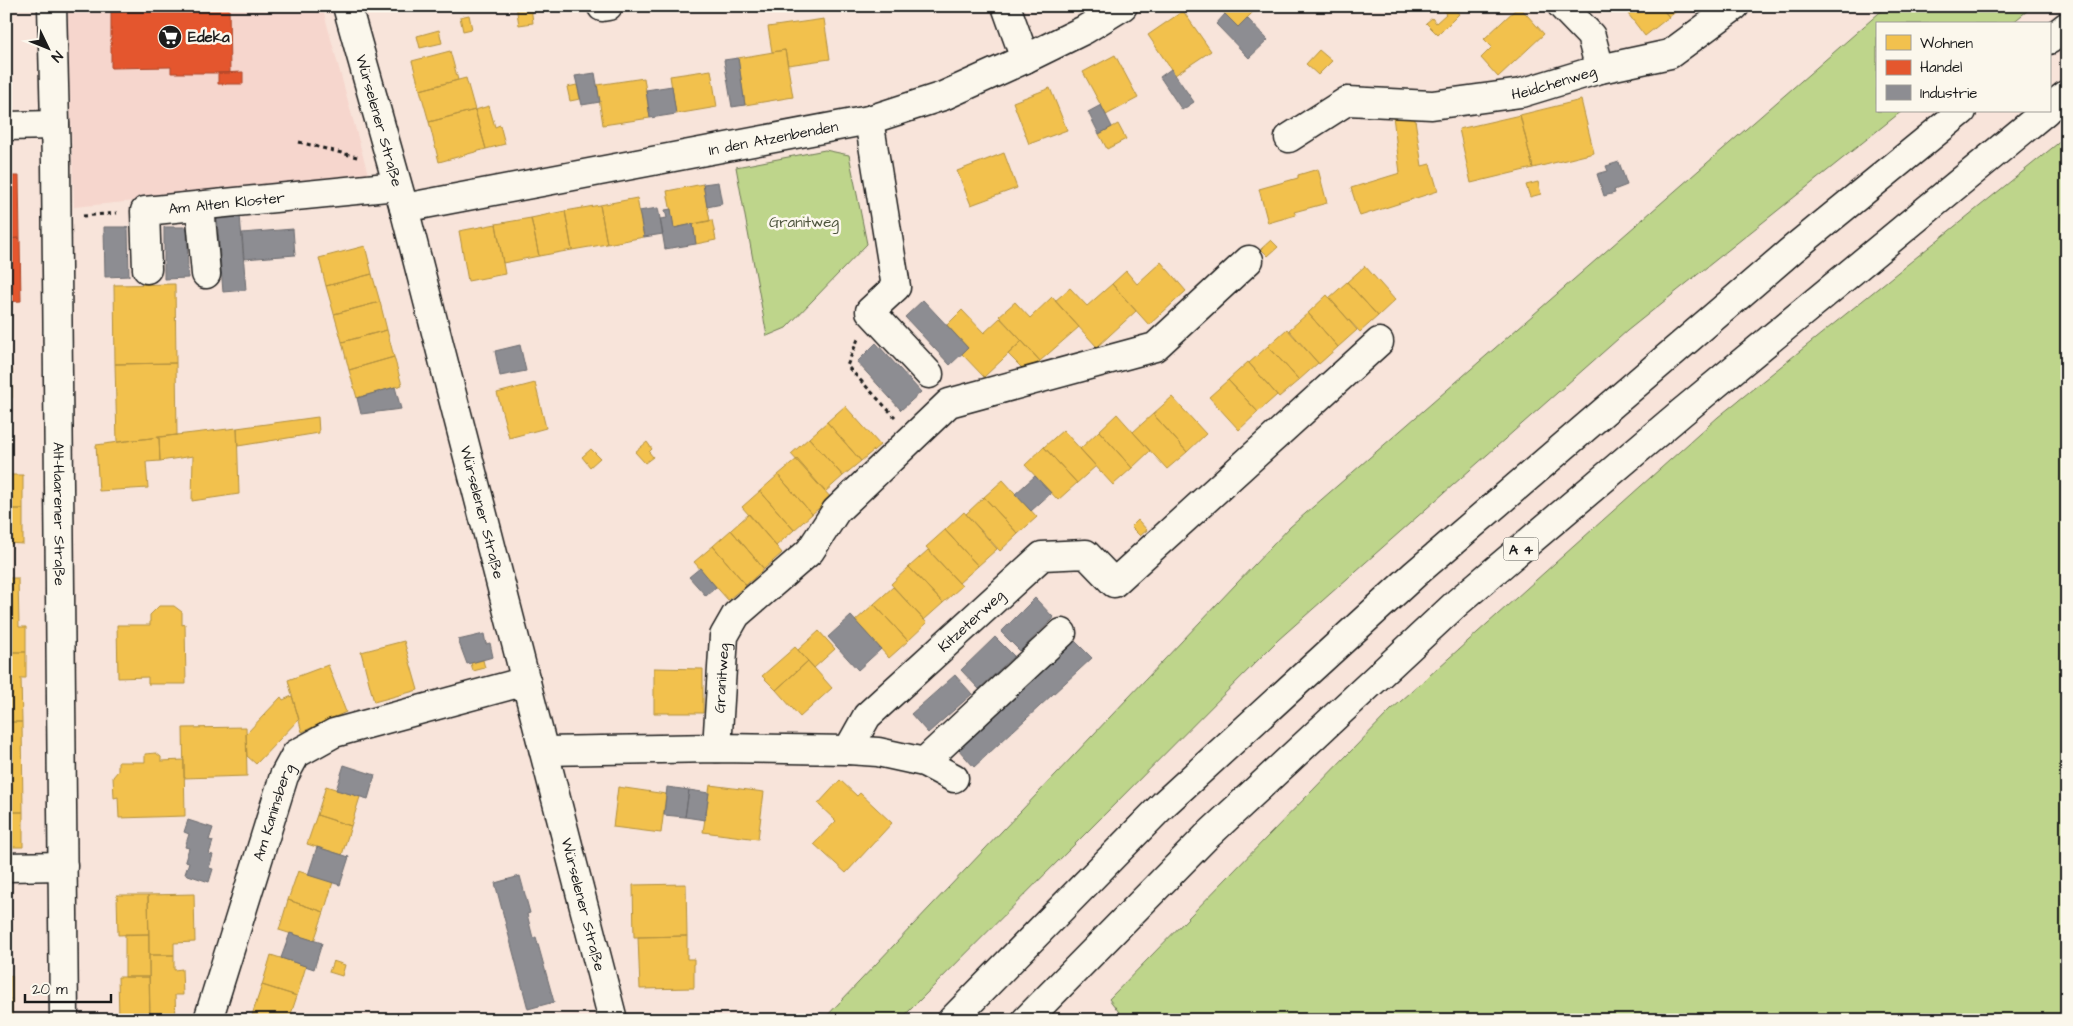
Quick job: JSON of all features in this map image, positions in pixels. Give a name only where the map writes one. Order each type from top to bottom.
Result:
[{"type":"main road","name":"Alt-Haarener Straße","points":[[52,6],[55,125],[64,1020]]},
{"type":"main road","name":"Würselener Straße","points":[[347,6],[401,197],[613,1020]]},
{"type":"main road","points":[[1006,6],[1025,59]]},
{"type":"main road","name":"In den Atzenbenden","points":[[401,197],[869,120],[943,96],[1084,30],[1123,6]]},
{"type":"main road","name":"Heidchenweg","points":[[1289,138],[1347,101],[1432,105],[1521,93],[1600,69],[1592,36],[1562,6]]},
{"type":"main road","points":[[1600,69],[1670,54],[1735,6]]},
{"type":"main road","points":[[2050,39],[2067,26]]},
{"type":"main road","points":[[2050,107],[2067,94]]},
{"type":"main road","points":[[952,1020],[1164,804],[1415,574],[1793,249],[1961,112]]},
{"type":"main road","name":"A 4","points":[[1026,1020],[1206,837],[1458,602],[1681,413],[2045,112]]},
{"type":"main road","points":[[869,120],[896,287],[870,311],[929,374]]},
{"type":"main road","points":[[6,126],[55,125]]},
{"type":"main road","name":"Am Alten Kloster","points":[[145,211],[200,206],[401,197]]},
{"type":"main road","points":[[200,206],[206,274]]},
{"type":"main road","points":[[145,211],[147,269]]},
{"type":"main road","name":"Granitweg","points":[[717,748],[724,636],[736,615],[810,552],[836,510],[949,403],[1154,347],[1249,260]]},
{"type":"main road","name":"Kitzeterweg","points":[[848,750],[867,716],[1042,556],[1086,554],[1114,583],[1379,342]]},
{"type":"main road","points":[[924,762],[1062,633]]},
{"type":"main road","name":"Am Kaninsberg","points":[[208,1020],[284,776],[296,754],[334,733],[526,680]]},
{"type":"main road","points":[[544,751],[717,748],[848,750],[878,752],[924,762],[954,778]]},
{"type":"main road","points":[[6,867],[63,866]]},
{"type":"path","points":[[299,142],[364,159]]},
{"type":"path","points":[[55,219],[145,211]]},
{"type":"path","points":[[854,373],[892,414]]},
{"type":"shaded area","points":[[67,6],[322,6],[369,178],[74,207]]},
{"type":"green space","points":[[1887,6],[2033,6],[2013,22],[1876,22],[1876,112],[1901,112],[1627,331],[1278,640],[900,1020],[823,1020],[1290,527]]},
{"type":"green space","points":[[2067,136],[2067,1020],[1125,1020],[1109,999],[1391,710],[1718,417]]},
{"type":"green space","name":"Granitweg","points":[[825,150],[849,155],[867,244],[786,328],[767,336],[736,167]]},
{"type":"building: Wohnen","points":[[516,6],[531,6],[533,23],[519,25]]},
{"type":"building: Wohnen","points":[[1217,6],[1259,6],[1238,27]]},
{"type":"building: Wohnen","points":[[1445,6],[1452,6],[1459,14],[1438,35],[1426,23],[1432,18],[1436,23],[1446,14],[1442,9]]},
{"type":"building: Wohnen","points":[[1519,6],[1544,34],[1498,77],[1481,58],[1492,47],[1484,39]]},
{"type":"building: Wohnen","points":[[1622,6],[1660,6],[1669,17],[1645,36]]},
{"type":"building: Wohnen","points":[[1660,6],[1683,6],[1669,17]]},
{"type":"building: Wohnen","points":[[1183,11],[1211,51],[1175,75],[1148,35]]},
{"type":"building: Wohnen","points":[[469,15],[472,29],[463,31],[460,17]]},
{"type":"building: Wohnen","points":[[824,19],[830,59],[788,65],[785,50],[772,52],[768,27]]},
{"type":"building: Wohnen","points":[[439,30],[442,43],[420,48],[417,36]]},
{"type":"building: Wohnen","points":[[785,50],[793,97],[745,105],[738,58]]},
{"type":"building: Wohnen","points":[[1319,50],[1332,61],[1318,75],[1306,64]]},
{"type":"building: Wohnen","points":[[450,51],[458,80],[420,90],[412,61]]},
{"type":"building: Wohnen","points":[[1115,55],[1138,98],[1106,115],[1083,72]]},
{"type":"building: Wohnen","points":[[711,70],[717,107],[676,114],[670,76]]},
{"type":"building: Wohnen","points":[[466,78],[475,110],[429,122],[420,90]]},
{"type":"building: Wohnen","points":[[644,78],[650,118],[603,125],[597,85]]},
{"type":"building: Wohnen","points":[[577,85],[580,99],[570,101],[567,87]]},
{"type":"building: Wohnen","points":[[1050,88],[1067,130],[1029,144],[1013,102]]},
{"type":"building: Wohnen","points":[[1581,100],[1594,153],[1533,168],[1520,115]]},
{"type":"building: Wohnen","points":[[489,106],[495,127],[500,125],[505,144],[486,149],[475,110]]},
{"type":"building: Wohnen","points":[[475,110],[486,149],[439,162],[429,122]]},
{"type":"building: Wohnen","points":[[1414,113],[1422,166],[1430,164],[1438,191],[1360,216],[1351,188],[1400,173],[1393,116]]},
{"type":"building: Wohnen","points":[[1520,115],[1533,168],[1471,183],[1459,129]]},
{"type":"building: Wohnen","points":[[1118,124],[1126,139],[1107,149],[1099,134]]},
{"type":"building: Wohnen","points":[[1004,153],[1017,188],[971,205],[957,171]]},
{"type":"building: Wohnen","points":[[1318,169],[1327,203],[1294,212],[1296,215],[1268,223],[1259,189],[1298,178],[1298,175]]},
{"type":"building: Wohnen","points":[[1538,182],[1541,194],[1530,197],[1526,185]]},
{"type":"building: Wohnen","points":[[703,184],[710,221],[674,228],[667,191]]},
{"type":"building: Wohnen","points":[[637,198],[644,237],[607,244],[600,205]]},
{"type":"building: Wohnen","points":[[600,205],[607,244],[572,250],[565,211]]},
{"type":"building: Wohnen","points":[[565,211],[572,250],[539,256],[531,218]]},
{"type":"building: Wohnen","points":[[531,218],[539,256],[503,263],[496,224]]},
{"type":"building: Wohnen","points":[[712,220],[716,240],[696,244],[693,224]]},
{"type":"building: Wohnen","points":[[496,224],[505,274],[468,281],[459,231]]},
{"type":"building: Wohnen","points":[[1271,240],[1278,247],[1268,256],[1261,249]]},
{"type":"building: Wohnen","points":[[365,246],[372,274],[326,286],[319,258]]},
{"type":"building: Wohnen","points":[[1161,262],[1186,291],[1149,325],[1112,284],[1126,271],[1137,284]]},
{"type":"building: Wohnen","points":[[1365,266],[1395,300],[1378,316],[1347,282]]},
{"type":"building: Wohnen","points":[[372,274],[380,302],[334,314],[326,286]]},
{"type":"building: Wohnen","points":[[1347,282],[1378,316],[1360,332],[1329,298]]},
{"type":"building: Wohnen","points":[[175,284],[176,363],[115,364],[114,285]]},
{"type":"building: Wohnen","points":[[1112,284],[1136,311],[1097,347],[1055,301],[1070,288],[1087,306]]},
{"type":"building: Wohnen","points":[[1327,295],[1357,330],[1338,347],[1308,313]]},
{"type":"building: Wohnen","points":[[1052,297],[1079,327],[1040,361],[999,316],[1015,302],[1030,318]]},
{"type":"building: Wohnen","points":[[380,302],[387,330],[342,342],[334,314]]},
{"type":"building: Wohnen","points":[[962,310],[984,333],[1000,318],[1022,341],[984,377],[962,354],[968,348],[947,325]]},
{"type":"building: Wohnen","points":[[1308,313],[1338,347],[1319,364],[1289,330]]},
{"type":"building: Wohnen","points":[[1287,329],[1318,363],[1299,380],[1268,346]]},
{"type":"building: Wohnen","points":[[387,330],[394,357],[349,370],[342,342]]},
{"type":"building: Wohnen","points":[[1022,341],[1040,361],[1026,372],[1008,354]]},
{"type":"building: Wohnen","points":[[1268,346],[1299,380],[1279,397],[1249,363]]},
{"type":"building: Wohnen","points":[[394,357],[402,385],[357,398],[349,370]]},
{"type":"building: Wohnen","points":[[1248,362],[1277,395],[1258,412],[1228,380]]},
{"type":"building: Wohnen","points":[[176,363],[177,435],[117,442],[115,364]]},
{"type":"building: Wohnen","points":[[6,369],[12,369],[12,398],[6,398]]},
{"type":"building: Wohnen","points":[[1228,380],[1258,412],[1239,430],[1209,397]]},
{"type":"building: Wohnen","points":[[535,383],[546,428],[509,438],[497,393]]},
{"type":"building: Wohnen","points":[[1172,397],[1206,434],[1187,452],[1153,414]]},
{"type":"building: Wohnen","points":[[845,406],[880,445],[861,461],[827,422]]},
{"type":"building: Wohnen","points":[[1117,414],[1150,451],[1132,468],[1099,431]]},
{"type":"building: Wohnen","points":[[1153,414],[1187,452],[1167,469],[1133,432]]},
{"type":"building: Wohnen","points":[[318,417],[319,433],[238,446],[237,428]]},
{"type":"building: Wohnen","points":[[827,422],[861,461],[843,476],[809,438]]},
{"type":"building: Wohnen","points":[[237,428],[239,494],[192,501],[193,456],[160,461],[159,437]]},
{"type":"building: Wohnen","points":[[1063,430],[1096,466],[1077,483],[1044,447]]},
{"type":"building: Wohnen","points":[[1099,431],[1132,468],[1113,485],[1080,449]]},
{"type":"building: Wohnen","points":[[159,437],[160,461],[146,462],[148,488],[99,491],[96,445]]},
{"type":"building: Wohnen","points":[[809,438],[843,476],[825,492],[791,454]]},
{"type":"building: Wohnen","points":[[647,442],[652,449],[649,452],[653,457],[645,463],[635,452]]},
{"type":"building: Wohnen","points":[[1044,447],[1077,483],[1058,500],[1025,465]]},
{"type":"building: Wohnen","points":[[591,449],[600,458],[590,467],[582,457]]},
{"type":"building: Wohnen","points":[[797,459],[831,498],[812,514],[778,475]]},
{"type":"building: Wohnen","points":[[6,475],[23,475],[23,509],[6,509]]},
{"type":"building: Wohnen","points":[[778,475],[812,514],[794,530],[760,491]]},
{"type":"building: Wohnen","points":[[1003,480],[1037,517],[1018,534],[984,497]]},
{"type":"building: Wohnen","points":[[760,491],[794,530],[776,546],[742,507]]},
{"type":"building: Wohnen","points":[[984,497],[1018,534],[1000,551],[966,514]]},
{"type":"building: Wohnen","points":[[6,509],[23,509],[23,544],[6,543]]},
{"type":"building: Wohnen","points":[[964,512],[997,549],[978,566],[945,530]]},
{"type":"building: Wohnen","points":[[749,514],[782,553],[764,569],[731,530]]},
{"type":"building: Wohnen","points":[[1138,520],[1147,530],[1140,536],[1131,527]]},
{"type":"building: Wohnen","points":[[731,530],[764,569],[746,585],[713,546]]},
{"type":"building: Wohnen","points":[[945,530],[978,566],[959,583],[926,547]]},
{"type":"building: Wohnen","points":[[713,546],[746,585],[728,600],[694,562]]},
{"type":"building: Wohnen","points":[[928,550],[962,586],[943,603],[909,567]]},
{"type":"building: Wohnen","points":[[909,567],[943,603],[924,620],[891,584]]},
{"type":"building: Wohnen","points":[[6,578],[18,578],[19,627],[26,627],[26,652],[6,652]]},
{"type":"building: Wohnen","points":[[893,587],[927,623],[908,641],[874,604]]},
{"type":"building: Wohnen","points":[[874,604],[908,641],[889,658],[855,621]]},
{"type":"building: Wohnen","points":[[159,606],[174,606],[182,612],[182,625],[185,624],[186,684],[148,684],[148,677],[118,678],[117,625],[150,625],[150,615]]},
{"type":"building: Wohnen","points":[[819,631],[835,649],[814,668],[798,650]]},
{"type":"building: Wohnen","points":[[404,641],[418,690],[374,702],[361,652]]},
{"type":"building: Wohnen","points":[[795,647],[808,661],[776,690],[762,676]]},
{"type":"building: Wohnen","points":[[6,652],[26,652],[26,678],[21,678],[22,722],[6,722]]},
{"type":"building: Wohnen","points":[[483,660],[485,668],[473,671],[471,663]]},
{"type":"building: Wohnen","points":[[808,661],[832,688],[800,717],[776,690]]},
{"type":"building: Wohnen","points":[[328,665],[346,712],[302,732],[288,680]]},
{"type":"building: Wohnen","points":[[654,668],[703,669],[703,713],[654,713]]},
{"type":"building: Wohnen","points":[[292,696],[299,719],[256,764],[247,756],[246,734],[281,697],[283,700]]},
{"type":"building: Wohnen","points":[[6,722],[22,722],[23,812],[6,812]]},
{"type":"building: Wohnen","points":[[246,727],[247,776],[184,778],[183,728]]},
{"type":"building: Wohnen","points":[[156,753],[161,757],[161,761],[184,760],[185,816],[119,818],[118,797],[114,798],[113,777],[118,771],[118,762],[145,762],[145,754]]},
{"type":"building: Wohnen","points":[[840,780],[857,796],[860,793],[892,823],[846,873],[814,844],[836,821],[818,804]]},
{"type":"building: Wohnen","points":[[710,785],[764,792],[758,839],[703,832]]},
{"type":"building: Wohnen","points":[[326,786],[360,797],[351,826],[317,815]]},
{"type":"building: Wohnen","points":[[618,787],[666,794],[661,833],[613,827]]},
{"type":"building: Wohnen","points":[[6,812],[23,812],[23,847],[6,847]]},
{"type":"building: Wohnen","points":[[317,815],[351,826],[342,855],[307,844]]},
{"type":"building: Wohnen","points":[[298,871],[333,882],[324,912],[288,900]]},
{"type":"building: Wohnen","points":[[6,880],[8,947],[6,947]]},
{"type":"building: Wohnen","points":[[686,884],[687,936],[634,937],[633,885]]},
{"type":"building: Wohnen","points":[[194,894],[195,942],[174,943],[174,955],[149,955],[148,895]]},
{"type":"building: Wohnen","points":[[117,895],[148,895],[149,934],[118,935]]},
{"type":"building: Wohnen","points":[[288,900],[324,912],[314,941],[279,930]]},
{"type":"building: Wohnen","points":[[125,934],[149,934],[149,977],[125,977]]},
{"type":"building: Wohnen","points":[[687,936],[687,959],[694,959],[694,988],[640,989],[638,937]]},
{"type":"building: Wohnen","points":[[149,955],[174,955],[174,970],[182,969],[183,995],[175,995],[176,1019],[150,1019]]},
{"type":"building: Wohnen","points":[[271,955],[306,966],[297,996],[262,985]]},
{"type":"building: Wohnen","points":[[333,961],[345,965],[342,976],[329,972]]},
{"type":"building: Wohnen","points":[[6,976],[12,976],[12,999],[6,999]]},
{"type":"building: Wohnen","points":[[118,977],[149,977],[150,1019],[119,1019]]},
{"type":"building: Wohnen","points":[[262,985],[297,996],[289,1020],[267,1020],[252,1015]]},
{"type":"building: Wohnen","points":[[6,999],[12,999],[12,1020],[6,1020]]},
{"type":"building: Handel","name":"Edeka","points":[[111,6],[229,6],[230,73],[171,73],[171,67],[111,68]]},
{"type":"building: Handel","points":[[243,72],[243,84],[218,84],[218,73]]},
{"type":"building: Handel","points":[[6,176],[19,176],[20,238],[6,239]]},
{"type":"building: Handel","points":[[20,238],[21,301],[6,302],[6,239]]},
{"type":"building: Industrie","points":[[1225,14],[1238,27],[1247,18],[1268,40],[1249,58],[1216,24]]},
{"type":"building: Industrie","points":[[738,58],[745,105],[732,107],[724,60]]},
{"type":"building: Industrie","points":[[1171,69],[1194,102],[1182,110],[1160,77]]},
{"type":"building: Industrie","points":[[595,73],[600,102],[582,105],[575,76]]},
{"type":"building: Industrie","points":[[672,86],[676,114],[650,118],[646,90]]},
{"type":"building: Industrie","points":[[1101,105],[1112,127],[1099,134],[1088,112]]},
{"type":"building: Industrie","points":[[1619,162],[1627,185],[1614,190],[1615,193],[1604,196],[1597,174],[1608,171],[1606,166]]},
{"type":"building: Industrie","points":[[718,182],[722,204],[707,207],[703,184]]},
{"type":"building: Industrie","points":[[658,208],[663,234],[644,237],[639,211]]},
{"type":"building: Industrie","points":[[671,209],[674,228],[693,224],[696,244],[665,249],[660,219],[667,218],[665,210]]},
{"type":"building: Industrie","points":[[240,215],[246,290],[223,292],[217,217]]},
{"type":"building: Industrie","points":[[104,227],[128,227],[129,276],[105,277]]},
{"type":"building: Industrie","points":[[164,227],[187,227],[188,278],[164,279]]},
{"type":"building: Industrie","points":[[293,229],[295,255],[244,259],[242,233]]},
{"type":"building: Industrie","points":[[923,300],[968,348],[950,365],[905,317]]},
{"type":"building: Industrie","points":[[876,343],[921,392],[901,410],[857,362]]},
{"type":"building: Industrie","points":[[520,345],[526,371],[500,376],[495,351]]},
{"type":"building: Industrie","points":[[395,387],[401,409],[361,414],[357,398]]},
{"type":"building: Industrie","points":[[1035,476],[1051,493],[1031,511],[1015,494]]},
{"type":"building: Industrie","points":[[700,568],[716,587],[706,596],[689,577]]},
{"type":"building: Industrie","points":[[1035,598],[1054,618],[1020,651],[1001,632]]},
{"type":"building: Industrie","points":[[851,616],[881,649],[858,670],[828,637]]},
{"type":"building: Industrie","points":[[484,634],[486,644],[490,643],[493,657],[467,664],[458,640]]},
{"type":"building: Industrie","points":[[995,637],[1014,656],[979,689],[961,670]]},
{"type":"building: Industrie","points":[[1075,641],[1092,658],[974,767],[958,749]]},
{"type":"building: Industrie","points":[[955,675],[972,694],[928,733],[911,714]]},
{"type":"building: Industrie","points":[[344,765],[375,775],[368,799],[336,790]]},
{"type":"building: Industrie","points":[[667,787],[689,790],[685,817],[664,815]]},
{"type":"building: Industrie","points":[[689,790],[709,793],[705,820],[685,817]]},
{"type":"building: Industrie","points":[[188,820],[213,828],[209,840],[213,841],[209,854],[213,855],[209,868],[213,869],[209,882],[185,874],[189,862],[185,861],[189,848],[185,847],[189,834],[184,832]]},
{"type":"building: Industrie","points":[[317,847],[349,857],[340,885],[308,875]]},
{"type":"building: Industrie","points":[[520,876],[530,913],[527,914],[533,938],[536,937],[554,1002],[528,1009],[495,883]]},
{"type":"building: Industrie","points":[[290,933],[322,943],[314,969],[281,958]]},
{"type":"place","name":"Edeka","points":[[170,37]]}]
